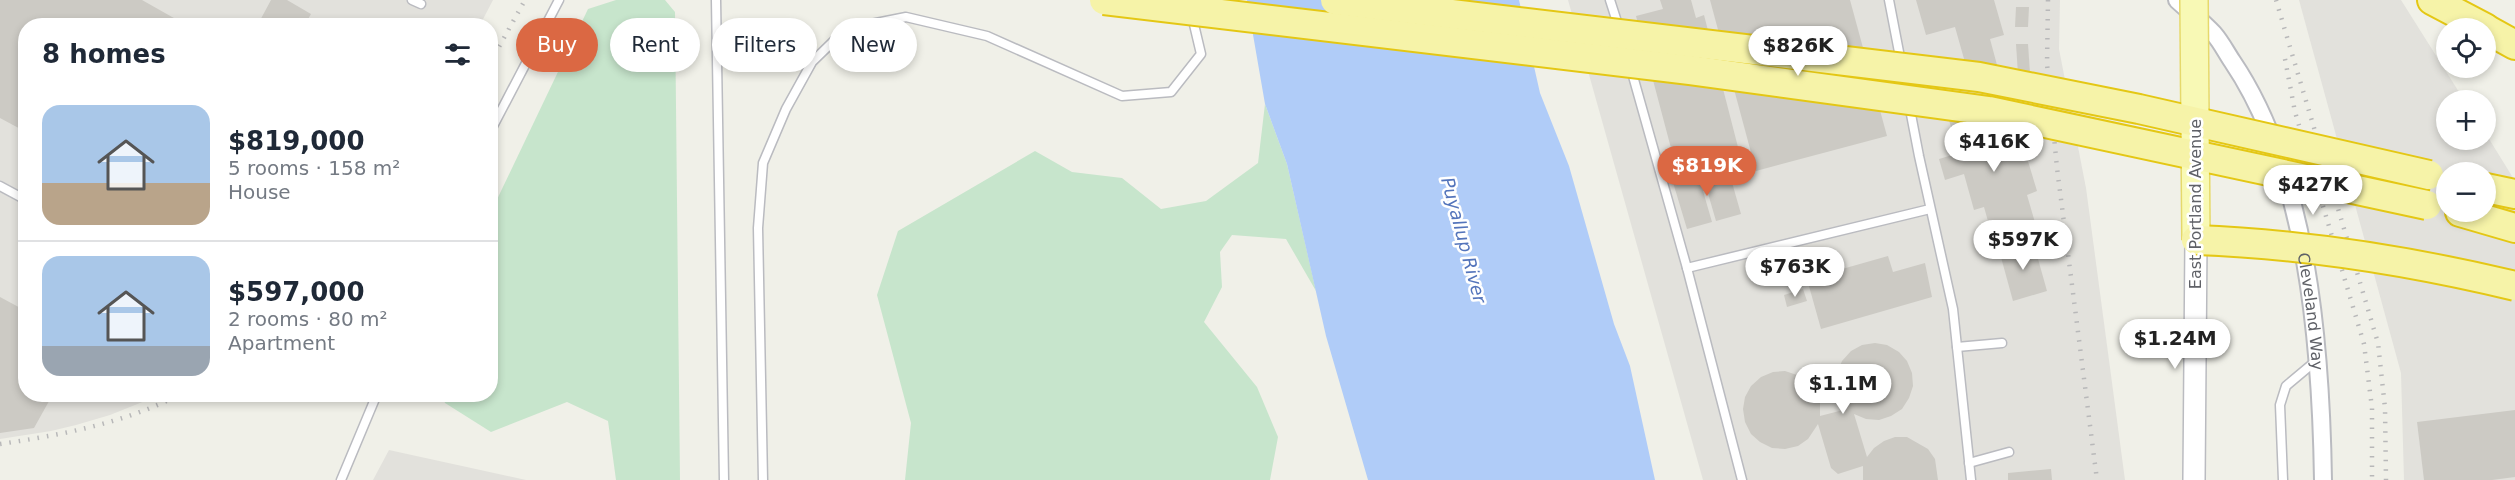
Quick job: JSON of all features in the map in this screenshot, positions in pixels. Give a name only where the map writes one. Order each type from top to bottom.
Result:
[{"type":"highway","points":[[1104,0],[1678,69],[1989,111],[2436,207]]},
{"type":"highway","points":[[1335,0],[1979,77],[2139,109],[2436,177]]},
{"type":"highway","points":[[2432,0],[2465,18]]},
{"type":"highway","points":[[2496,35],[2515,45]]},
{"type":"highway","points":[[2496,190],[2515,194]]},
{"type":"highway","points":[[2494,222],[2515,228]]},
{"type":"highway","points":[[2196,250],[2261,243],[2346,254],[2515,286]]},
{"type":"main road","name":"East Portland Avenue","points":[[2194,0],[2196,250]]},
{"type":"street","name":"Cleveland Way","points":[[2177,0],[2215,35],[2246,80],[2277,147],[2296,217],[2315,328],[2322,422],[2323,480]]},
{"type":"street","name":"East Portland Avenue","points":[[2194,480],[2196,250]]},
{"type":"lane","points":[[412,0],[421,4]]},
{"type":"lane","points":[[498,117],[559,0]]},
{"type":"lane","points":[[716,0],[724,480]]},
{"type":"lane","points":[[763,480],[758,228],[763,163],[786,109],[812,62],[846,29],[906,17],[987,36],[1122,96],[1171,92],[1201,54],[1189,0]]},
{"type":"lane","points":[[1611,0],[1623,43]]},
{"type":"lane","points":[[1889,0],[1930,209],[1953,309],[1971,480]]},
{"type":"lane","points":[[1627,54],[1687,268],[1742,480]]},
{"type":"lane","points":[[0,186],[18,196]]},
{"type":"lane","points":[[1687,268],[1930,209]]},
{"type":"lane","points":[[1957,346],[2002,343]]},
{"type":"lane","points":[[2283,480],[2280,405],[2286,386],[2317,360]]},
{"type":"lane","points":[[341,480],[374,402]]},
{"type":"lane","points":[[1969,463],[2009,452]]},
{"type":"shaded area","points":[[0,0],[493,0],[484,18],[18,18],[18,402],[142,402],[76,425],[0,439]]},
{"type":"shaded area","points":[[1568,0],[2060,0],[2059,49],[2086,188],[2125,480],[1703,480]]},
{"type":"shaded area","points":[[2299,0],[2401,0],[2436,56],[2436,78],[2450,78],[2458,90],[2436,90],[2436,150],[2496,150],[2515,181],[2515,480],[2404,480],[2401,373]]},
{"type":"shaded area","points":[[389,450],[526,480],[373,480]]},
{"type":"green space","points":[[616,0],[665,0],[675,12],[675,18],[610,18],[610,72],[676,72],[680,480],[616,480],[608,421],[567,402],[491,432],[445,402],[498,402],[498,197],[558,72],[598,72],[598,18],[584,18],[588,9]]},
{"type":"green space","points":[[1265,104],[1287,164],[1316,291],[1286,239],[1232,235],[1220,252],[1222,287],[1204,322],[1257,387],[1278,437],[1270,480],[905,480],[911,423],[877,295],[898,231],[1035,151],[1072,172],[1122,178],[1161,209],[1206,201],[1258,163]]},
{"type":"water","name":"Puyallup River","points":[[1247,0],[1519,0],[1540,93],[1569,166],[1614,324],[1630,366],[1655,480],[1368,480],[1326,336],[1287,164],[1265,104]]},
{"type":"building","points":[[0,0],[142,0],[174,18],[18,18],[18,128],[0,118]]},
{"type":"building","points":[[271,0],[287,0],[311,14],[309,18],[261,18]]},
{"type":"building","points":[[1660,0],[1691,0],[1696,18],[1704,15],[1739,151],[1676,167],[1636,16],[1663,9]]},
{"type":"building","points":[[1710,0],[1850,0],[1887,136],[1756,171]]},
{"type":"building","points":[[1916,0],[1994,0],[2004,35],[1990,39],[1997,65],[1968,73],[1955,27],[1926,35]]},
{"type":"building","points":[[2016,7],[2029,7],[2028,27],[2015,27]]},
{"type":"building","points":[[2016,44],[2028,44],[2030,73],[2018,74]]},
{"type":"building","points":[[1948,117],[2018,128],[2037,191],[2027,195],[2036,226],[1993,239],[1984,207],[1974,210],[1964,174],[1945,180],[1939,159],[1959,153]]},
{"type":"building","points":[[1727,165],[1741,214],[1716,221],[1707,190],[1703,191],[1712,222],[1687,229],[1672,179],[1696,172],[1699,180],[1706,178],[1704,172]]},
{"type":"building","points":[[2033,241],[2047,291],[2013,301],[1999,250]]},
{"type":"building","points":[[1888,256],[1893,272],[1925,263],[1932,297],[1821,329],[1807,279]]},
{"type":"building","points":[[1803,289],[1807,301],[1787,307],[1784,295]]},
{"type":"building","points":[[0,297],[18,307],[18,402],[49,402],[34,428],[0,433]]},
{"type":"building","points":[[1875,343],[1887,345],[1899,352],[1907,361],[1912,373],[1913,386],[1902,409],[1891,416],[1879,420],[1866,419],[1854,414],[1867,457],[1884,441],[1895,437],[1907,437],[1928,449],[1935,459],[1938,480],[1863,480],[1863,466],[1838,474],[1831,468],[1818,424],[1808,439],[1798,446],[1785,449],[1772,448],[1751,434],[1745,422],[1743,409],[1745,397],[1751,386],[1761,377],[1773,372],[1785,371],[1808,382],[1816,392],[1820,403],[1820,416],[1847,409],[1836,386],[1837,373],[1842,361],[1851,351],[1862,345]]},
{"type":"building","points":[[2515,410],[2515,477],[2492,480],[2424,480],[2417,422]]},
{"type":"building","points":[[2051,469],[2052,480],[2008,480],[2008,473]]},
{"type":"railway","points":[[498,49],[525,0]]},
{"type":"railway","points":[[2048,0],[2047,64],[2057,168],[2097,480]]},
{"type":"railway","points":[[2276,0],[2378,343],[2385,408],[2386,480]]},
{"type":"railway","points":[[2285,59],[2295,112],[2364,344],[2372,408],[2372,480]]},
{"type":"railway","points":[[0,444],[92,426],[138,413],[164,402]]}]
